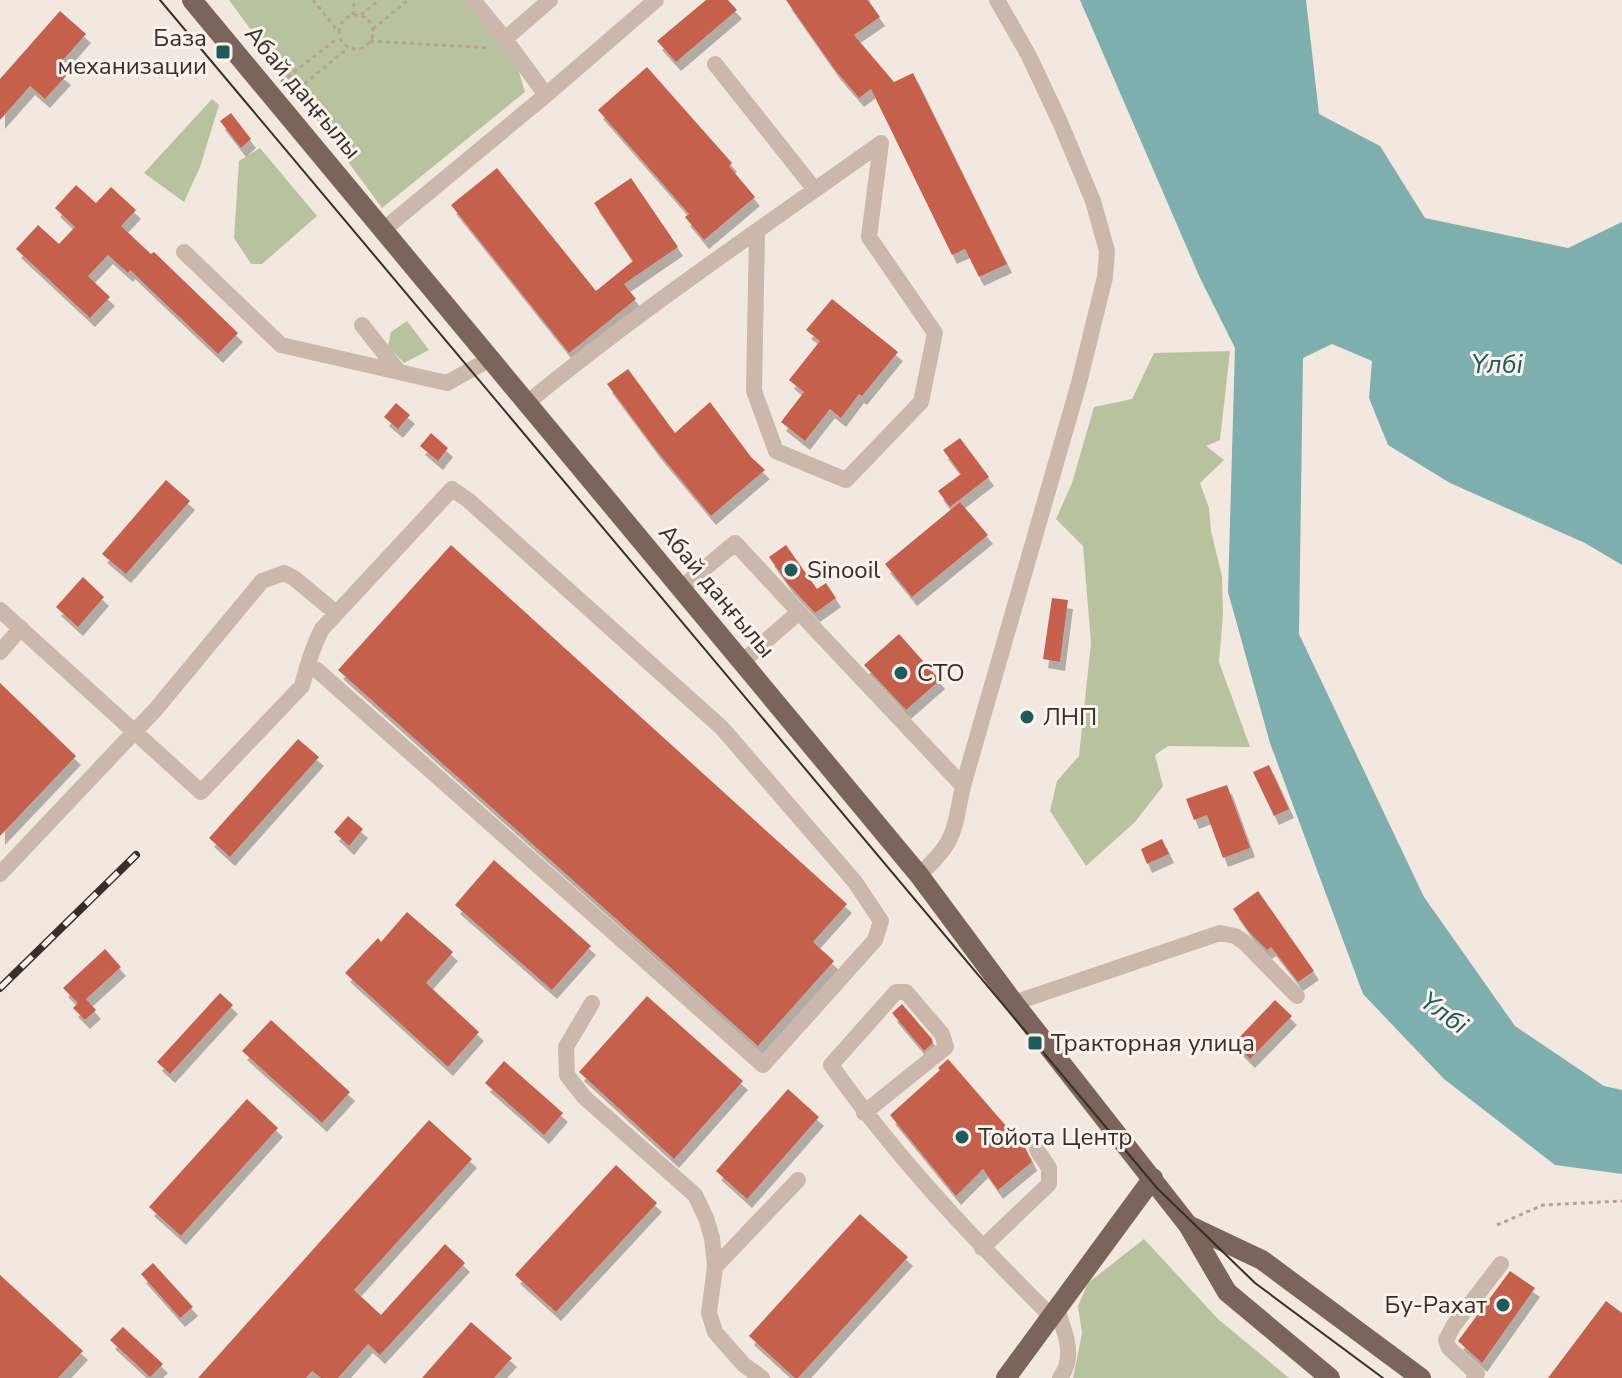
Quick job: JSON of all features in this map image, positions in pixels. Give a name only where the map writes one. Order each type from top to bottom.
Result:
[{"type":"main road","name":"Абай даңғылы","points":[[192,0],[919,875],[1014,1003],[1188,1225],[1227,1292],[1330,1378]]},
{"type":"main road","points":[[1006,1378],[1153,1178]]},
{"type":"main road","name":"Абай даңғылы","points":[[1188,1225],[1262,1260],[1421,1378]]},
{"type":"street","points":[[473,0],[546,95]]},
{"type":"street","points":[[509,44],[550,0]]},
{"type":"street","points":[[383,230],[656,0]]},
{"type":"street","points":[[919,875],[943,853],[950,842],[963,786],[1079,383],[1105,277],[1107,251],[1093,201],[1029,56],[997,0]]},
{"type":"street","points":[[715,64],[815,190]]},
{"type":"street","points":[[527,403],[593,349],[881,143],[869,237],[935,333],[921,402],[846,480],[776,451],[754,391],[757,232]]},
{"type":"street","points":[[184,252],[281,345],[447,383],[490,359]]},
{"type":"street","points":[[362,325],[399,372]]},
{"type":"street","points":[[0,610],[201,792],[302,686],[311,649],[322,629],[452,489],[722,728],[855,882],[881,921],[875,940],[763,1065],[317,670],[307,667]]},
{"type":"street","points":[[681,588],[735,543],[963,786]]},
{"type":"street","points":[[0,874],[135,732],[262,581],[284,573],[336,613]]},
{"type":"street","points":[[742,662],[799,612]]},
{"type":"street","points":[[0,652],[21,628]]},
{"type":"street","points":[[1014,1003],[1220,933],[1235,936],[1244,942],[1297,996]]},
{"type":"street","points":[[864,1113],[946,1047],[942,1034],[906,992],[896,992],[831,1065],[864,1113],[982,1248],[1054,1314],[1067,1340],[1069,1359],[1060,1378]]},
{"type":"street","points":[[592,1003],[566,1047],[567,1075],[584,1097],[695,1195],[712,1238],[715,1267],[709,1313],[715,1332],[726,1348],[762,1378]]},
{"type":"street","points":[[982,1248],[1049,1184],[1049,1168],[1037,1150]]},
{"type":"street","points":[[715,1267],[798,1180]]},
{"type":"street","points":[[1474,1378],[1477,1374],[1449,1348],[1446,1340],[1501,1264]]},
{"type":"path","points":[[313,0],[349,47],[358,49],[370,41],[509,44]]},
{"type":"path","points":[[353,15],[354,0]]},
{"type":"path","points":[[361,15],[379,0]]},
{"type":"path","points":[[370,41],[373,29],[408,0]]},
{"type":"path","points":[[338,31],[343,20],[353,15],[361,15],[373,29]]},
{"type":"path","points":[[274,98],[339,37]]},
{"type":"path","points":[[274,98],[349,47]]},
{"type":"path","points":[[1497,1225],[1543,1205],[1622,1201]]},
{"type":"green space","points":[[229,0],[473,0],[512,49],[525,92],[382,208]]},
{"type":"green space","points":[[212,99],[219,105],[200,167],[184,202],[144,173]]},
{"type":"green space","points":[[260,148],[317,216],[262,264],[251,264],[234,238],[239,161]]},
{"type":"green space","points":[[407,321],[429,350],[404,363],[388,346],[391,332]]},
{"type":"green space","points":[[1230,351],[1220,440],[1206,446],[1224,460],[1200,483],[1209,508],[1222,576],[1219,662],[1250,747],[1168,746],[1155,755],[1163,786],[1135,822],[1086,866],[1050,811],[1057,781],[1079,756],[1091,643],[1083,546],[1056,519],[1072,483],[1094,407],[1132,399],[1154,353]]},
{"type":"green space","points":[[1144,1239],[1218,1319],[1289,1378],[1073,1378],[1082,1333],[1078,1306],[1088,1283]]},
{"type":"water","name":"Үлбі","points":[[1080,0],[1306,0],[1319,114],[1380,146],[1425,218],[1568,248],[1622,222],[1622,565],[1585,543],[1450,483],[1388,445],[1369,398],[1372,361],[1332,344],[1303,358],[1299,634],[1424,897],[1515,1026],[1604,1086],[1622,1090],[1622,1174],[1555,1165],[1444,1079],[1363,994],[1270,743],[1228,592],[1235,348],[1200,278]]},
{"type":"building","points":[[706,0],[728,0],[737,10],[676,62],[657,41]]},
{"type":"building","points":[[786,0],[868,0],[880,17],[854,35],[894,82],[913,73],[1007,264],[979,277],[965,249],[952,255],[871,89],[859,98],[835,70]]},
{"type":"building","points":[[60,11],[86,34],[56,68],[66,76],[45,99],[30,86],[0,120],[0,79]]},
{"type":"building","points":[[647,67],[732,163],[729,166],[755,197],[704,240],[685,217],[689,214],[598,110]]},
{"type":"building","points":[[231,113],[251,139],[241,148],[220,121]]},
{"type":"building","points":[[497,168],[596,291],[633,261],[594,203],[631,178],[678,247],[624,284],[636,299],[569,353],[451,205]]},
{"type":"building","points":[[76,185],[96,203],[111,187],[136,210],[121,226],[151,254],[154,252],[238,333],[218,354],[130,270],[128,273],[108,255],[88,276],[110,297],[90,318],[16,249],[38,225],[59,244],[75,227],[55,208]]},
{"type":"building","points":[[832,299],[898,352],[841,418],[830,409],[805,441],[781,422],[804,392],[789,380],[820,341],[806,330]]},
{"type":"building","points":[[628,369],[675,433],[710,402],[751,457],[765,470],[711,516],[607,384]]},
{"type":"building","points":[[396,403],[410,415],[398,429],[384,417]]},
{"type":"building","points":[[431,433],[448,448],[438,461],[420,446]]},
{"type":"building","points":[[960,438],[989,477],[950,507],[938,491],[961,474],[943,450]]},
{"type":"building","points":[[166,480],[190,501],[126,574],[102,554]]},
{"type":"building","points":[[960,502],[988,535],[912,597],[885,564]]},
{"type":"building","points":[[451,545],[847,904],[813,942],[834,961],[758,1046],[338,670]]},
{"type":"building","name":"Sinooil","points":[[786,545],[817,589],[826,583],[836,598],[815,613],[788,584],[769,557]]},
{"type":"building","points":[[83,577],[104,597],[78,627],[56,607]]},
{"type":"building","points":[[1052,598],[1068,600],[1060,662],[1043,659]]},
{"type":"building","name":"СТО","points":[[899,634],[940,680],[906,710],[864,665]]},
{"type":"building","points":[[0,683],[76,756],[0,836]]},
{"type":"building","points":[[298,739],[319,757],[230,857],[209,838]]},
{"type":"building","points":[[1269,765],[1289,809],[1274,816],[1253,772]]},
{"type":"building","points":[[1227,785],[1250,848],[1223,858],[1207,815],[1194,820],[1186,799]]},
{"type":"building","points":[[348,816],[363,829],[349,846],[334,832]]},
{"type":"building","points":[[1162,839],[1169,854],[1147,864],[1141,849]]},
{"type":"building","points":[[494,860],[591,946],[552,990],[455,905]]},
{"type":"building","points":[[1258,891],[1314,971],[1298,982],[1271,947],[1267,950],[1249,932],[1233,909]]},
{"type":"building","points":[[407,912],[453,952],[426,983],[479,1032],[448,1067],[345,973],[378,938],[381,942]]},
{"type":"building","points":[[105,949],[121,967],[86,999],[96,1010],[85,1020],[73,1008],[78,1003],[63,988]]},
{"type":"building","points":[[220,993],[233,1005],[170,1074],[157,1062]]},
{"type":"building","points":[[647,996],[743,1081],[674,1159],[579,1072]]},
{"type":"building","points":[[1275,1000],[1292,1016],[1250,1059],[1234,1043]]},
{"type":"building","points":[[902,1004],[932,1039],[933,1043],[924,1051],[892,1013]]},
{"type":"building","points":[[271,1020],[350,1092],[322,1123],[242,1051]]},
{"type":"building","name":"Тойота Центр","points":[[948,1059],[1026,1149],[1032,1162],[998,1190],[983,1169],[956,1196],[890,1115]]},
{"type":"building","points":[[504,1061],[563,1113],[544,1135],[485,1083]]},
{"type":"building","points":[[788,1089],[819,1117],[747,1199],[716,1171]]},
{"type":"building","points":[[247,1099],[278,1128],[181,1236],[149,1207]]},
{"type":"building","points":[[429,1120],[472,1159],[354,1290],[381,1315],[445,1244],[465,1263],[380,1355],[368,1344],[338,1378],[321,1378],[312,1371],[306,1378],[198,1378]]},
{"type":"building","points":[[616,1165],[657,1203],[556,1312],[515,1275]]},
{"type":"building","points":[[860,1214],[908,1257],[795,1378],[749,1336]]},
{"type":"building","points":[[153,1263],[193,1307],[180,1318],[141,1274]]},
{"type":"building","points":[[1510,1271],[1535,1288],[1482,1363],[1458,1341]]},
{"type":"building","points":[[0,1275],[83,1351],[58,1378],[0,1378]]},
{"type":"building","points":[[1606,1301],[1622,1313],[1622,1378],[1548,1378]]},
{"type":"building","points":[[471,1322],[512,1358],[494,1378],[422,1378]]},
{"type":"building","points":[[123,1327],[163,1364],[150,1377],[110,1340]]},
{"type":"tram line","points":[[160,0],[1157,1188],[1255,1283],[1383,1378]]},
{"type":"railway","points":[[0,988],[136,855]]},
{"type":"place","name":"База механизации","points":[[223,52]]},
{"type":"place","name":"Sinooil","points":[[791,570]]},
{"type":"place","name":"СТО","points":[[901,673]]},
{"type":"place","name":"ЛНП","points":[[1027,717]]},
{"type":"place","name":"Тракторная улица","points":[[1035,1043]]},
{"type":"place","name":"Тойота Центр","points":[[962,1137]]},
{"type":"place","name":"Бу-Рахат","points":[[1503,1305]]}]
